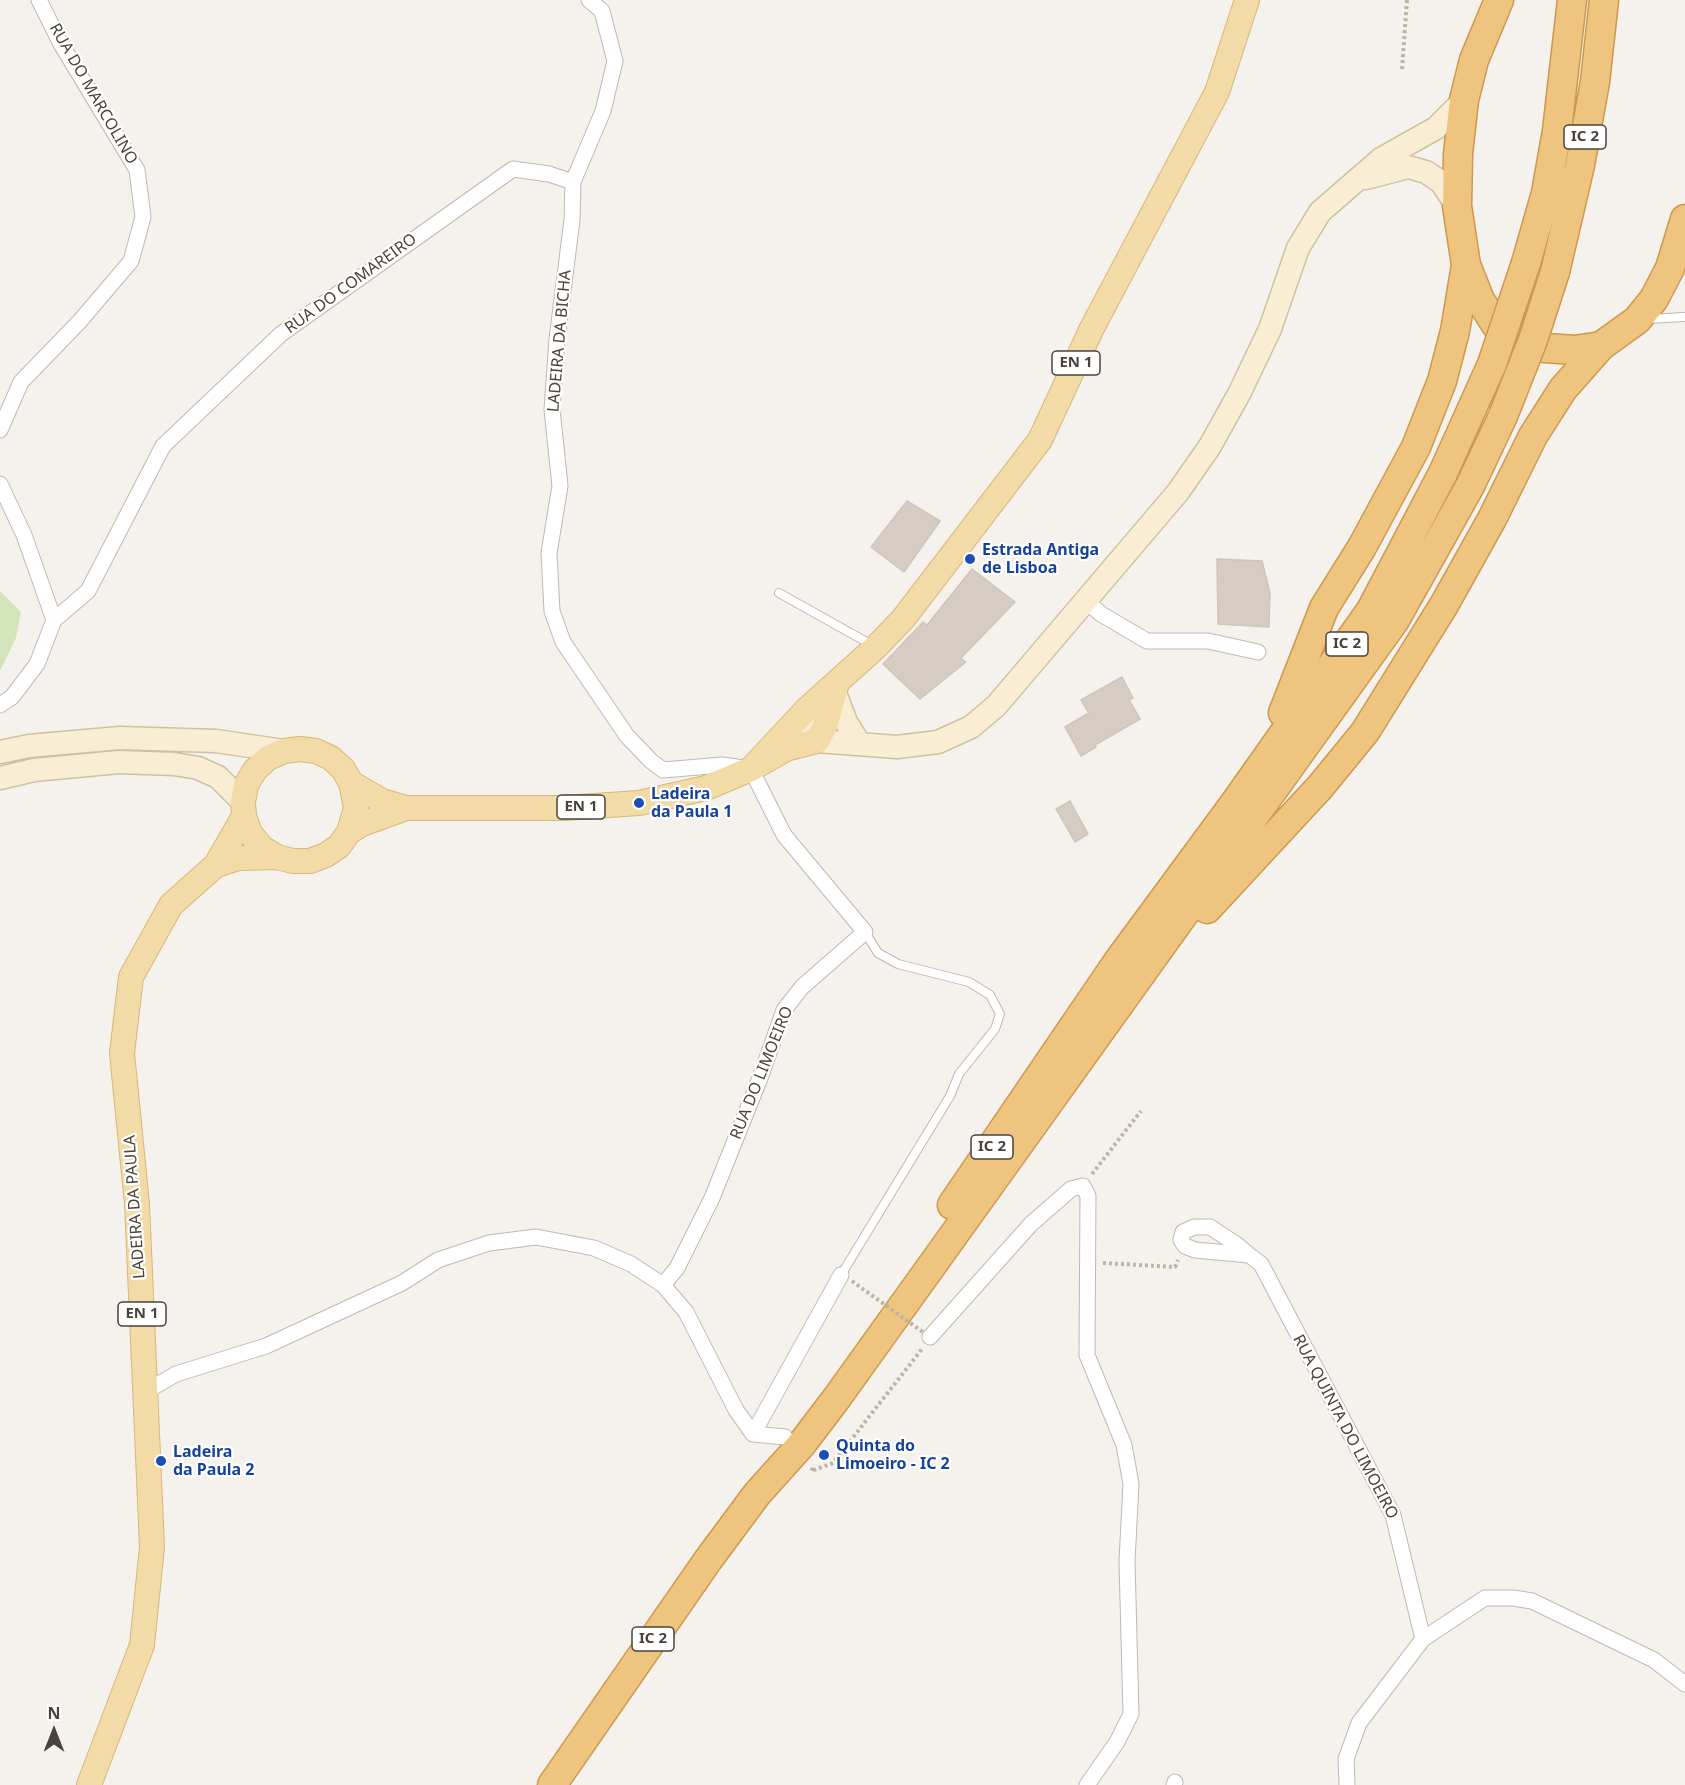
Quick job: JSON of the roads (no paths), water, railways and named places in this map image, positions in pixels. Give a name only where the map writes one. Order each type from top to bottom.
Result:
[{"type":"highway","points":[[1499,0],[1474,60],[1464,100],[1458,154],[1458,206],[1466,265],[1480,300],[1496,325],[1518,342],[1545,348],[1575,350],[1602,346]]},
{"type":"highway","name":"IC 2","points":[[757,1494],[785,1437],[970,1180],[1119,960],[1234,804],[1371,610],[1443,473],[1492,364],[1526,263],[1546,193],[1555,141],[1572,0]]},
{"type":"highway","name":"IC 2","points":[[552,1785],[757,1494],[808,1436],[1160,950],[1395,620],[1470,486],[1503,416],[1533,340],[1555,272],[1580,165],[1595,82],[1604,0]]},
{"type":"highway","points":[[1160,950],[1218,898],[1320,787],[1365,732],[1444,605],[1492,519],[1533,436],[1563,389],[1602,346],[1636,320],[1653,300],[1670,268],[1684,227]]},
{"type":"highway","points":[[1234,804],[1297,682],[1324,608],[1362,547],[1416,447],[1443,381],[1455,331],[1466,265]]},
{"type":"main road","name":"EN 1","points":[[751,769],[806,710],[836,688],[903,619],[1040,440],[1092,328],[1217,92],[1247,0]]},
{"type":"main road","points":[[817,741],[825,726],[836,688]]},
{"type":"main road","name":"EN 1","points":[[351,783],[382,801],[406,808],[564,808],[639,803],[706,788],[751,769],[786,749],[817,741]]},
{"type":"main road","points":[[308,750],[331,758],[343,769],[351,783],[356,808],[349,832],[339,846],[326,855],[302,861],[277,857],[261,848],[250,833],[243,809],[246,785],[255,770],[268,758],[284,751],[308,750]]},
{"type":"main road","name":"EN 1","points":[[349,832],[382,815],[406,808]]},
{"type":"main road","name":"EN 1","points":[[216,865],[243,809]]},
{"type":"main road","name":"EN 1","points":[[216,865],[238,858],[277,857]]},
{"type":"main road","name":"LADEIRA DA PAULA","points":[[89,1785],[142,1645],[152,1547],[137,1204],[122,1053],[131,977],[171,905],[216,865]]},
{"type":"street","name":"RUA DO MARCOLINO","points":[[0,430],[21,382],[80,321],[131,261],[143,216],[137,170],[61,44],[39,0]]},
{"type":"street","points":[[573,182],[603,111],[615,61],[602,11],[589,0]]},
{"type":"street","points":[[806,710],[810,731],[817,741],[897,747],[938,742],[971,727],[996,706],[1178,492],[1210,446],[1240,392],[1270,329],[1299,248],[1320,212],[1381,159],[1436,128],[1464,100]]},
{"type":"street","points":[[1351,184],[1408,167],[1426,172],[1441,182],[1458,206]]},
{"type":"street","name":"RUA DO COMAREIRO","points":[[54,620],[88,591],[164,446],[281,334],[513,169],[549,174],[573,182]]},
{"type":"street","name":"LADEIRA DA BICHA","points":[[573,182],[572,220],[557,339],[552,409],[560,486],[549,554],[552,611],[563,642],[627,735],[651,761],[663,770],[722,765],[751,769]]},
{"type":"street","points":[[0,484],[24,535],[54,620],[37,664],[12,697],[0,705]]},
{"type":"street","points":[[1086,602],[1101,614],[1146,640],[1208,642],[1258,652]]},
{"type":"street","points":[[836,688],[846,722],[859,743]]},
{"type":"street","points":[[0,752],[29,746],[120,738],[216,741],[284,751]]},
{"type":"street","points":[[0,778],[34,770],[119,762],[174,764],[198,768],[218,777],[243,809]]},
{"type":"street","points":[[751,769],[784,835],[865,932]]},
{"type":"street","name":"RUA DO LIMOEIRO","points":[[663,1285],[676,1268],[712,1198],[760,1078],[784,1010],[802,987],[865,932]]},
{"type":"street","points":[[927,1335],[1031,1224],[1071,1189],[1083,1186],[1088,1196],[1087,1354],[1124,1445],[1131,1484],[1127,1561],[1131,1714],[1117,1742],[1087,1785]]},
{"type":"street","name":"RUA QUINTA DO LIMOEIRO","points":[[1249,1254],[1195,1250],[1185,1246],[1181,1240],[1183,1232],[1194,1227],[1210,1227],[1249,1254],[1261,1264],[1393,1515],[1423,1639]]},
{"type":"street","points":[[145,1392],[176,1374],[266,1346],[402,1283],[438,1260],[489,1242],[536,1238],[594,1248],[631,1264],[663,1285],[686,1312],[736,1410],[753,1434],[785,1437]]},
{"type":"street","points":[[753,1434],[846,1278]]},
{"type":"street","points":[[1347,1785],[1346,1759],[1359,1723],[1423,1639],[1485,1598],[1532,1601],[1654,1660],[1685,1684]]},
{"type":"lane","points":[[1636,320],[1685,317]]},
{"type":"lane","points":[[779,593],[876,647]]},
{"type":"lane","points":[[846,1278],[950,1096],[959,1074],[994,1029],[1000,1014],[990,995],[969,982],[898,964],[878,953],[865,932]]},
{"type":"place","name":"Estrada Antiga de Lisboa","points":[[970,559]]},
{"type":"place","name":"Ladeira da Paula 1","points":[[639,803]]},
{"type":"place","name":"Quinta do Limoeiro - IC 2","points":[[824,1455]]},
{"type":"place","name":"Ladeira da Paula 2","points":[[161,1461]]}]
